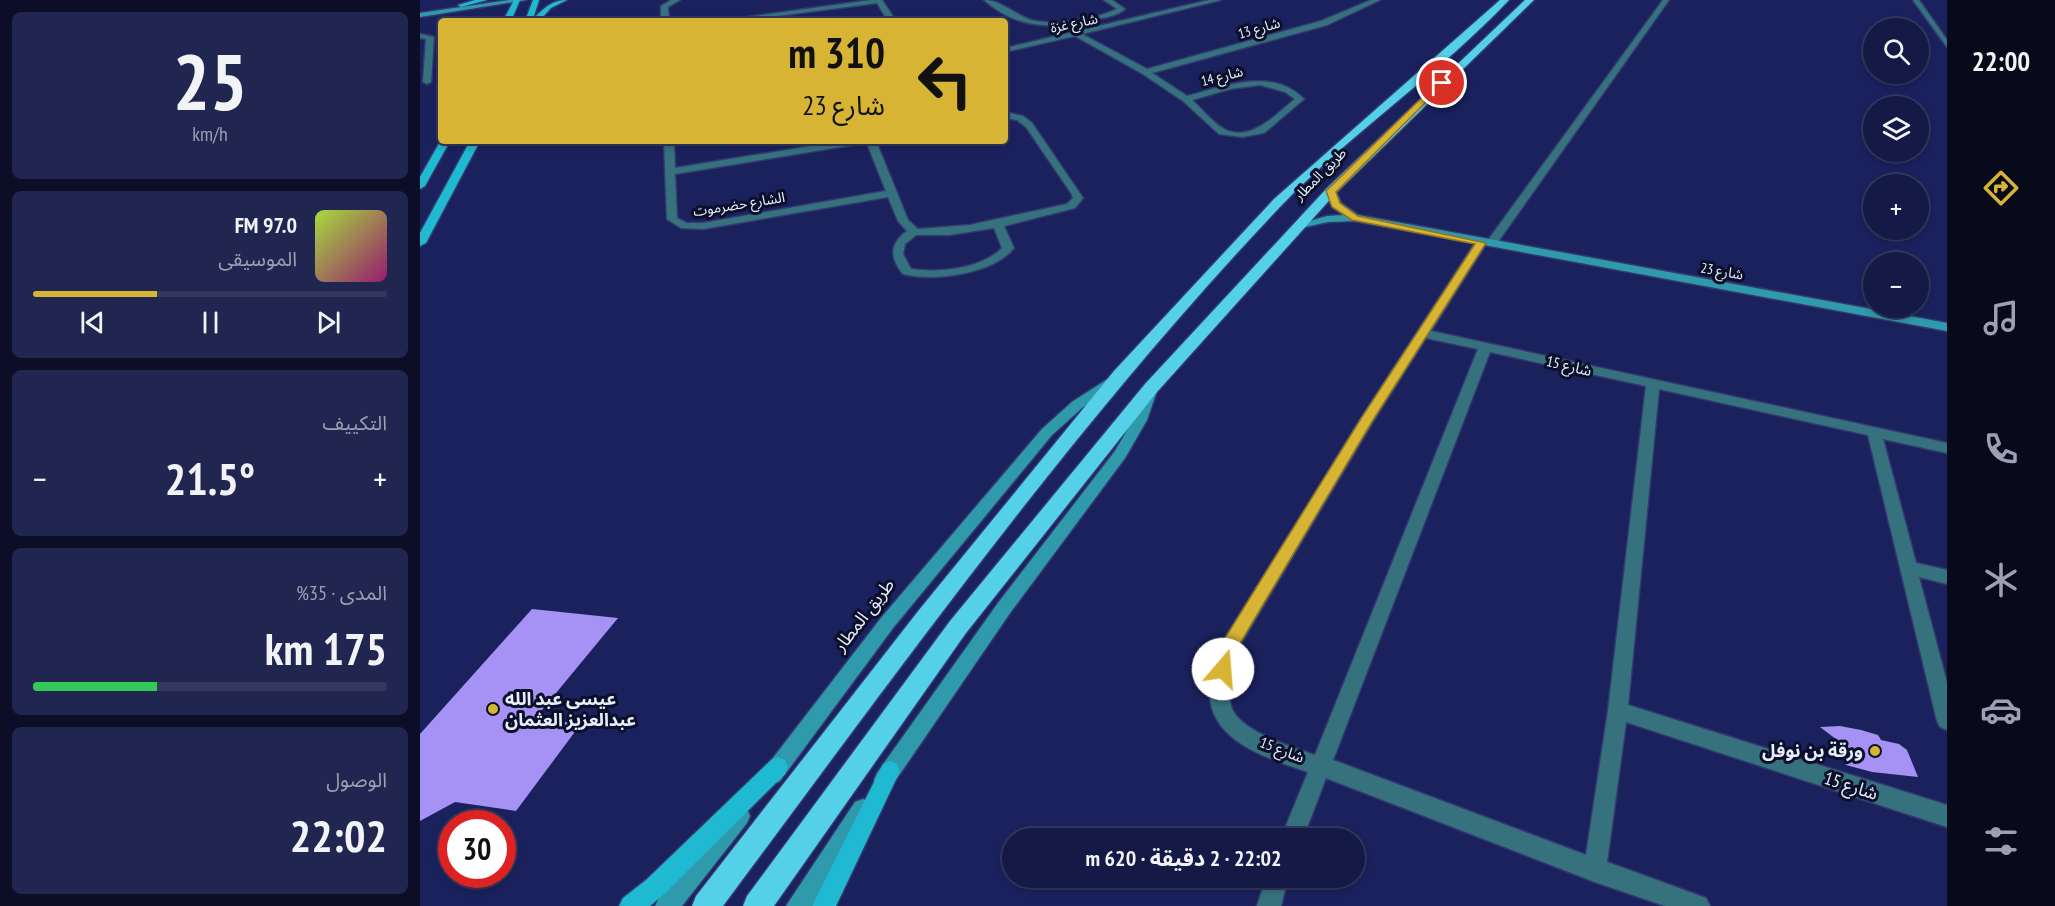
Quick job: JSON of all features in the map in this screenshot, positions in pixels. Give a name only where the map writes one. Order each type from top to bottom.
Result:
[{"type":"highway","name":"طريق المطار","points":[[706,906],[927,616],[1120,375],[1278,202],[1505,0]]},
{"type":"highway","name":"طريق المطار","points":[[757,906],[958,627],[1150,388],[1331,191],[1530,0]]},
{"type":"highway","points":[[1442,83],[1445,73],[1477,40],[1462,39]]},
{"type":"main road","points":[[420,13],[484,0]]},
{"type":"main road","points":[[461,5],[497,0]]},
{"type":"main road","points":[[508,18],[517,0]]},
{"type":"main road","points":[[420,13],[523,0]]},
{"type":"main road","points":[[530,18],[536,0]]},
{"type":"main road","points":[[538,18],[549,7],[564,0]]},
{"type":"main road","points":[[420,186],[443,144]]},
{"type":"main road","points":[[420,243],[473,144]]},
{"type":"main road","points":[[1331,191],[1336,205],[1355,218]]},
{"type":"main road","name":"شارع 23","points":[[1296,228],[1327,219],[1355,218],[1947,327]]},
{"type":"main road","name":"طريق المطار","points":[[667,906],[778,767],[887,623],[1047,432],[1077,405],[1120,375]]},
{"type":"main road","name":"طريق المطار","points":[[798,906],[1004,608],[1120,454],[1140,420],[1150,388]]},
{"type":"main road","points":[[631,906],[654,888],[778,767]]},
{"type":"main road","points":[[824,906],[890,771]]},
{"type":"street","points":[[665,18],[664,6],[678,0]]},
{"type":"street","points":[[987,0],[1032,25],[1051,26],[1084,20],[1122,9],[1107,0]]},
{"type":"street","name":"شارع غزة","points":[[1008,49],[1078,35],[1218,0]]},
{"type":"street","name":"شارع 13","points":[[1146,72],[1305,29],[1377,0]]},
{"type":"street","points":[[1486,243],[1666,0]]},
{"type":"street","points":[[1916,0],[1947,45]]},
{"type":"street","points":[[746,18],[879,1],[890,18]]},
{"type":"street","points":[[1084,20],[1102,29]]},
{"type":"street","name":"شارع 14","points":[[1078,35],[1146,72],[1186,99],[1222,132],[1242,134],[1261,130],[1300,99],[1278,86],[1257,82],[1186,99]]},
{"type":"street","points":[[420,36],[430,37],[427,82]]},
{"type":"street","points":[[997,224],[1008,248],[1002,256],[978,265],[928,275],[907,272],[900,263],[896,251],[901,238],[914,231],[932,232],[997,224],[1066,208],[1076,203],[1078,198],[1026,121],[1008,116]]},
{"type":"street","name":"الشارع حضرموت","points":[[669,144],[672,219],[685,226],[703,226],[891,193]]},
{"type":"street","points":[[670,172],[842,144]]},
{"type":"street","points":[[873,144],[903,221],[914,231]]},
{"type":"street","name":"شارع 15","points":[[1486,243],[1422,333],[1228,648],[1218,690],[1222,706],[1232,724],[1267,747],[1320,764],[1595,871],[1698,906]]},
{"type":"street","name":"شارع 15","points":[[1422,333],[1947,448]]},
{"type":"street","name":"شارع 15","points":[[1296,828],[1485,346]]},
{"type":"street","points":[[1595,871],[1618,711],[1653,385]]},
{"type":"street","points":[[1874,432],[1947,721]]},
{"type":"street","points":[[1907,568],[1947,577]]},
{"type":"street","name":"شارع 15","points":[[1618,711],[1947,816]]},
{"type":"street","points":[[1269,906],[1274,888]]},
{"type":"building","name":"عيسى عبد الله عبدالعزيز العثمان","points":[[532,609],[618,618],[537,716],[580,725],[516,811],[455,802],[420,821],[420,734]]},
{"type":"building","name":"ورقة بن نوفل","points":[[1840,726],[1878,735],[1881,740],[1899,744],[1907,750],[1918,777],[1872,772],[1846,765],[1841,752],[1845,746],[1820,727]]},
{"type":"place","name":"عيسى عبد الله عبدالعزيز العثمان","points":[[493,709]]},
{"type":"place","name":"ورقة بن نوفل","points":[[1875,751]]},
{"type":"route","points":[[1223,669],[1228,648],[1367,420],[1481,243],[1355,218],[1336,205],[1331,191],[1442,83]]}]
